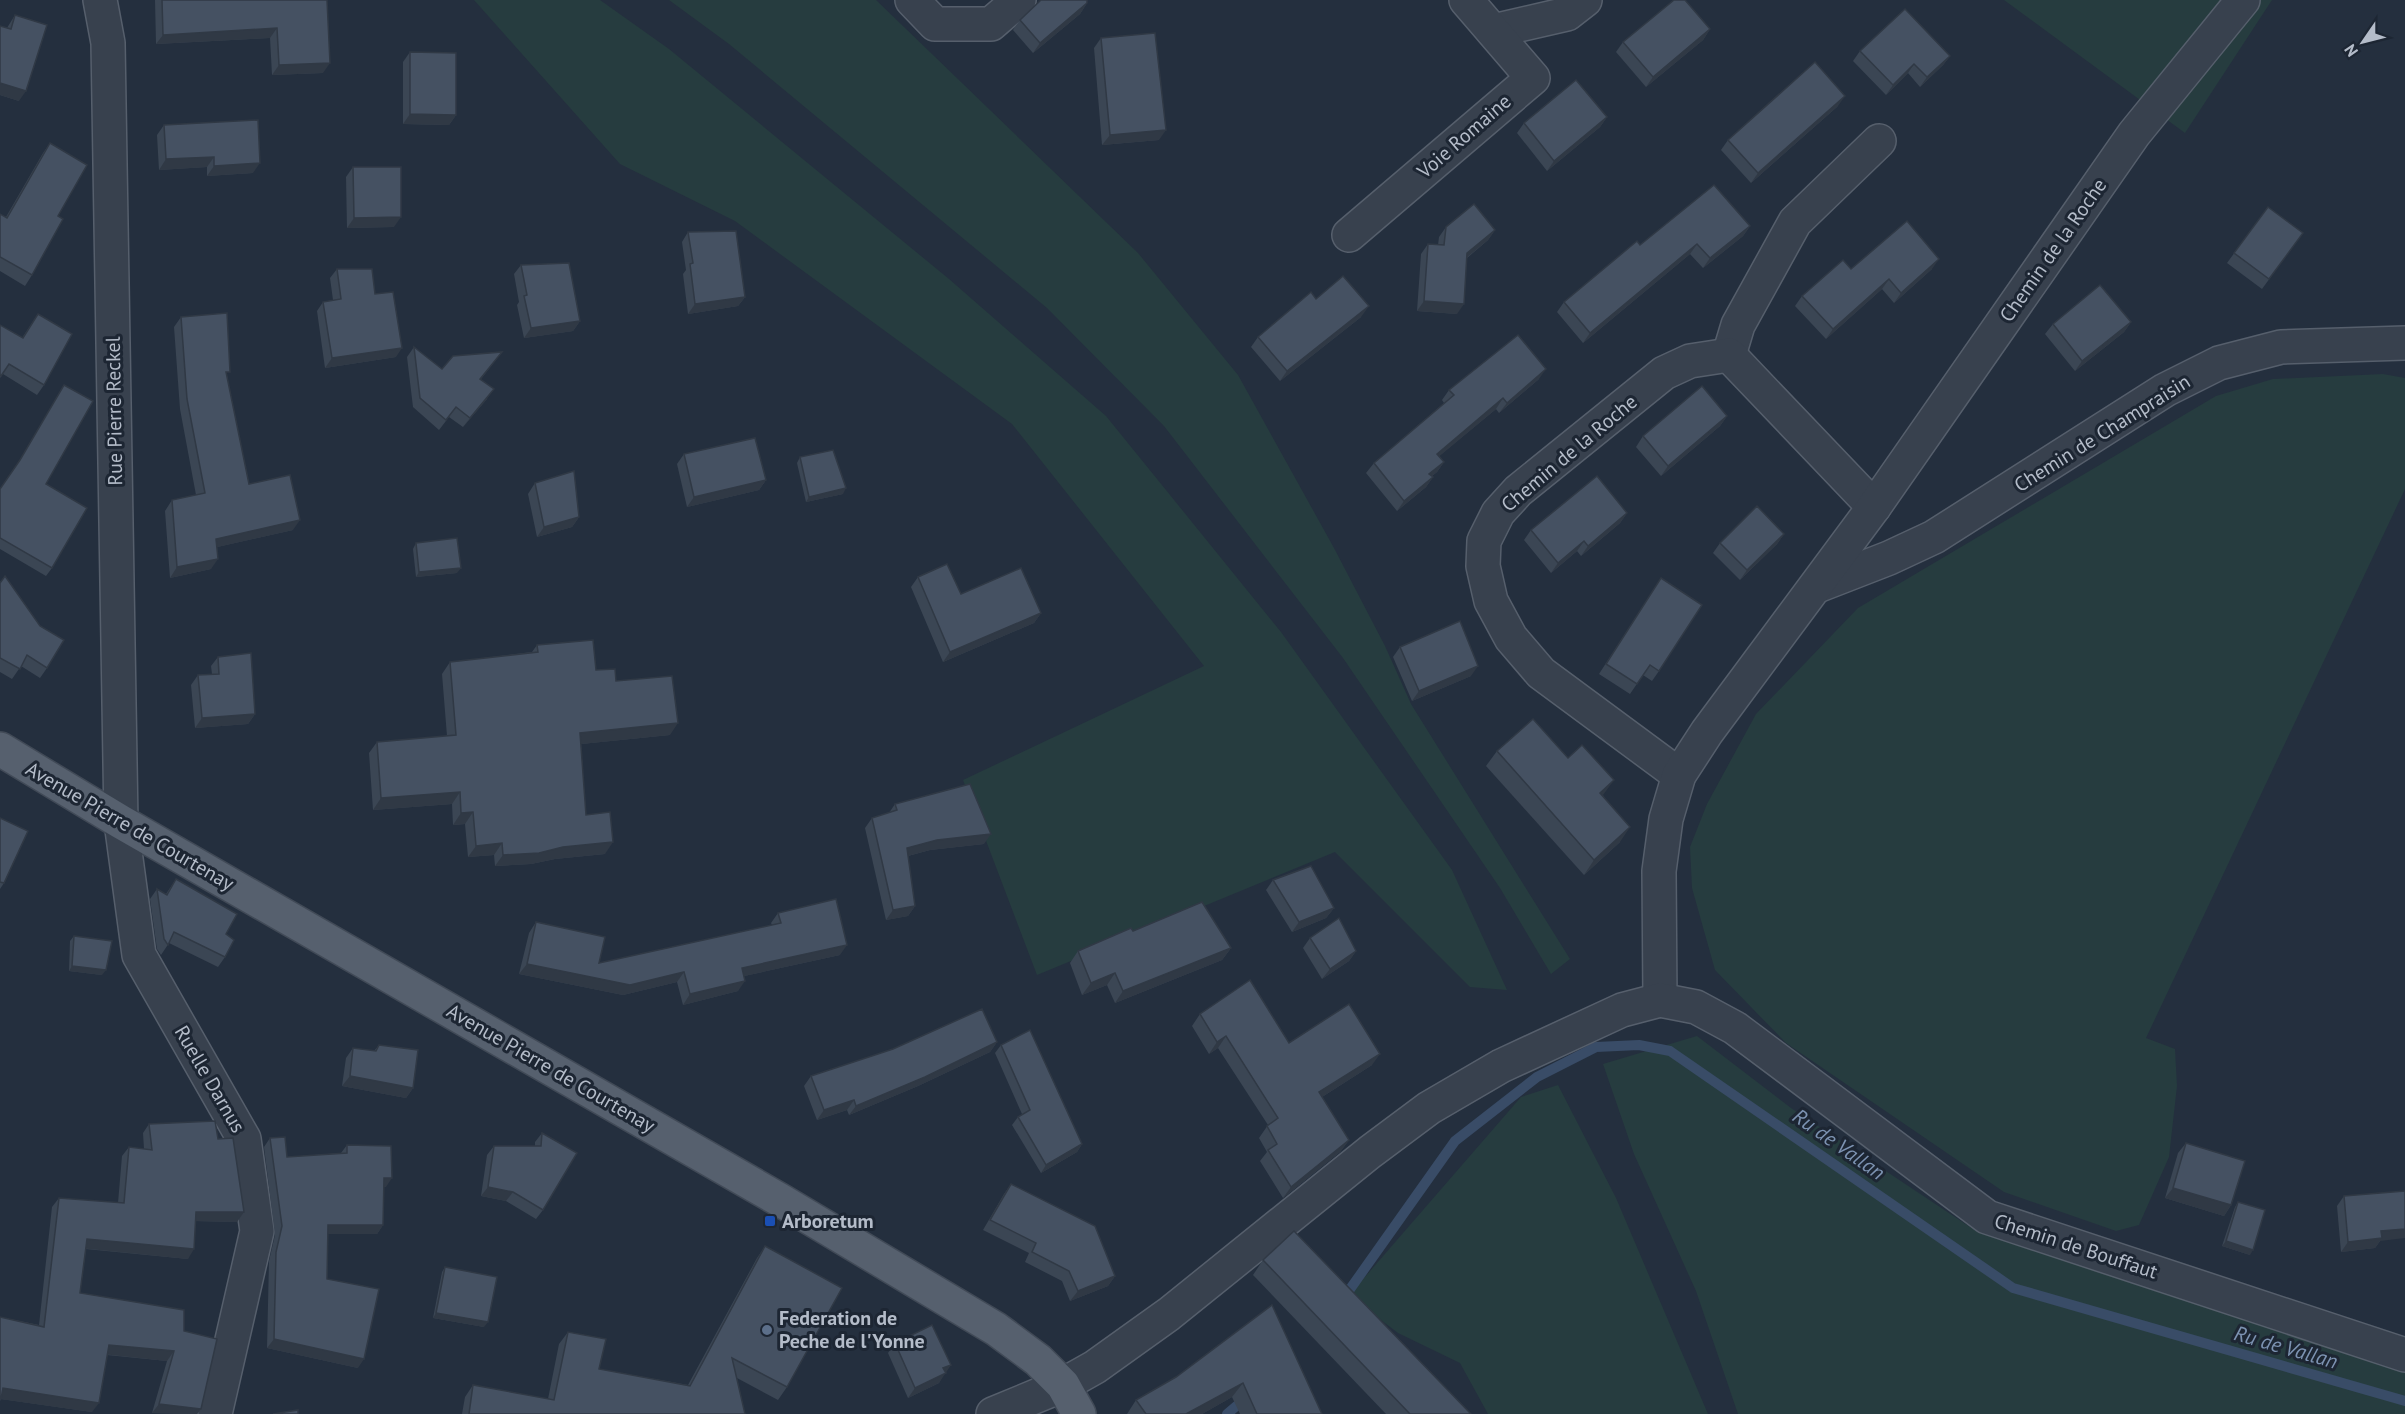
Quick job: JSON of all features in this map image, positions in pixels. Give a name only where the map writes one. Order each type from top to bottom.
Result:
[{"type":"main road","name":"Avenue Pierre de Courtenay","points":[[0,749],[121,822],[790,1206],[996,1329],[1038,1360],[1063,1385],[1079,1414]]},
{"type":"street","name":"Rue Pierre Reckel","points":[[100,0],[108,43],[121,822]]},
{"type":"street","points":[[912,0],[935,24],[991,24],[1019,0]]},
{"type":"street","name":"Voie Romaine","points":[[1349,235],[1533,78],[1466,0]]},
{"type":"street","points":[[1493,31],[1568,14],[1585,0]]},
{"type":"street","name":"Chemin de la Roche","points":[[1660,1000],[1659,871],[1666,819],[1679,775],[1713,724],[1874,507],[2134,134],[2243,0]]},
{"type":"street","points":[[1874,507],[1729,355],[1738,325],[1795,222],[1879,141]]},
{"type":"street","name":"Chemin de Champraisin","points":[[1816,586],[1889,558],[1934,537],[2165,390],[2219,363],[2281,347],[2405,342]]},
{"type":"street","name":"Chemin de la Roche","points":[[1679,775],[1541,673],[1511,638],[1491,601],[1483,566],[1484,541],[1497,513],[1518,491],[1664,373],[1690,361],[1729,355]]},
{"type":"street","name":"Ruelle Darnus","points":[[121,822],[139,955],[244,1139],[257,1231],[215,1414]]},
{"type":"street","points":[[993,1414],[1063,1385],[1095,1367],[1168,1314],[1370,1152],[1430,1108],[1502,1066],[1622,1010],[1660,1000]]},
{"type":"street","name":"Chemin de Bouffaut","points":[[1660,1000],[1696,1007],[1735,1028],[1987,1217],[2405,1355]]},
{"type":"green space","points":[[474,0],[600,0],[669,49],[949,279],[1106,416],[1281,632],[1452,870],[1507,990],[1470,987],[1335,852],[1037,975],[963,780],[1204,666],[1012,424],[735,221],[620,164]]},
{"type":"green space","points":[[669,0],[876,0],[1138,253],[1238,375],[1334,548],[1385,646],[1411,704],[1570,959],[1551,974],[1500,888],[1343,658],[1164,426],[1047,308],[729,44]]},
{"type":"green space","points":[[2004,0],[2272,0],[2185,133]]},
{"type":"green space","points":[[2383,374],[2405,378],[2405,489],[2146,1038],[2175,1049],[2177,1086],[2169,1157],[2139,1225],[2116,1231],[2004,1192],[1786,1043],[1715,970],[1692,888],[1690,847],[1707,804],[1756,714],[1858,608],[2216,396],[2273,379]]},
{"type":"green space","points":[[1697,1036],[1791,1108],[1976,1231],[2405,1372],[2405,1414],[1738,1414],[1696,1291],[1634,1154],[1603,1064]]},
{"type":"green space","points":[[1558,1085],[1616,1198],[1708,1414],[1488,1414],[1460,1363],[1398,1333],[1373,1314],[1345,1300],[1521,1097]]},
{"type":"building","points":[[162,0],[327,0],[330,63],[279,65],[277,28],[163,35]]},
{"type":"building","points":[[1041,0],[1087,0],[1087,3],[1040,43],[1020,20]]},
{"type":"building","points":[[1674,0],[1685,0],[1710,29],[1653,77],[1623,42]]},
{"type":"building","points":[[1905,9],[1950,56],[1927,77],[1914,64],[1893,85],[1860,51]]},
{"type":"building","points":[[15,15],[47,25],[26,91],[0,83],[0,26],[11,29]]},
{"type":"building","points":[[1155,33],[1166,130],[1110,135],[1101,38]]},
{"type":"building","points":[[410,52],[456,53],[456,115],[410,114]]},
{"type":"building","points":[[1815,62],[1845,96],[1758,173],[1728,140]]},
{"type":"building","points":[[1576,80],[1607,117],[1554,161],[1524,123]]},
{"type":"building","points":[[258,120],[260,163],[214,166],[214,157],[166,159],[164,125]]},
{"type":"building","points":[[50,143],[87,165],[58,216],[63,219],[32,275],[0,257],[0,214],[7,218]]},
{"type":"building","points":[[353,167],[401,167],[401,217],[354,218]]},
{"type":"building","points":[[1714,185],[1750,226],[1710,258],[1697,244],[1590,333],[1564,302],[1637,241],[1640,245]]},
{"type":"building","points":[[1474,204],[1495,230],[1467,253],[1464,304],[1424,301],[1428,244],[1444,245],[1446,227]]},
{"type":"building","points":[[2268,207],[2303,233],[2269,279],[2234,253]]},
{"type":"building","points":[[1907,221],[1939,259],[1901,293],[1889,279],[1833,329],[1802,296],[1843,260],[1851,269]]},
{"type":"building","points":[[736,231],[745,297],[695,304],[690,264],[693,263],[688,232]]},
{"type":"building","points":[[569,263],[580,321],[531,328],[524,296],[527,295],[521,265]]},
{"type":"building","points":[[337,269],[372,269],[375,294],[393,292],[402,348],[332,358],[323,302],[341,299]]},
{"type":"building","points":[[1343,276],[1369,306],[1287,371],[1258,337],[1311,292],[1316,299]]},
{"type":"building","points":[[2100,285],[2131,322],[2082,361],[2053,324]]},
{"type":"building","points":[[227,313],[230,372],[226,372],[249,484],[290,475],[300,520],[216,539],[218,559],[177,567],[172,500],[205,493],[187,399],[181,317]]},
{"type":"building","points":[[38,314],[72,334],[44,385],[9,364],[1,376],[0,325],[23,338]]},
{"type":"building","points":[[1518,335],[1546,369],[1507,403],[1503,398],[1437,454],[1444,462],[1429,474],[1433,477],[1404,501],[1374,463],[1454,395],[1449,390]]},
{"type":"building","points":[[414,347],[442,369],[453,356],[502,352],[480,379],[494,389],[470,418],[456,407],[446,420],[420,398]]},
{"type":"building","points":[[64,385],[93,401],[46,484],[87,508],[52,568],[0,538],[0,489],[20,460]]},
{"type":"building","points":[[1702,386],[1727,416],[1668,466],[1643,436]]},
{"type":"building","points":[[755,438],[766,480],[694,497],[684,454]]},
{"type":"building","points":[[833,450],[846,488],[809,497],[800,457]]},
{"type":"building","points":[[574,471],[579,517],[544,527],[535,483]]},
{"type":"building","points":[[1597,476],[1627,513],[1588,546],[1584,541],[1558,563],[1531,530]]},
{"type":"building","points":[[1757,506],[1784,534],[1747,570],[1720,543]]},
{"type":"building","points":[[457,538],[461,568],[419,572],[416,543]]},
{"type":"building","points":[[947,564],[961,594],[1021,568],[1041,613],[950,652],[918,577]]},
{"type":"building","points":[[5,576],[40,626],[64,640],[47,668],[27,655],[20,669],[0,658],[0,583]]},
{"type":"building","points":[[1661,578],[1702,605],[1659,671],[1650,665],[1637,684],[1606,664]]},
{"type":"building","points":[[1460,621],[1478,666],[1419,691],[1400,647]]},
{"type":"building","points":[[593,640],[596,670],[615,669],[616,681],[672,676],[678,723],[580,733],[586,815],[610,812],[613,842],[563,847],[539,853],[503,855],[502,843],[476,846],[473,812],[461,813],[460,792],[381,798],[377,742],[456,735],[450,662],[538,652],[537,645]]},
{"type":"building","points":[[251,653],[255,714],[202,718],[198,675],[219,674],[218,657]]},
{"type":"building","points":[[1533,719],[1568,758],[1582,745],[1614,780],[1600,793],[1630,827],[1594,860],[1497,751]]},
{"type":"building","points":[[970,784],[991,834],[937,840],[907,848],[915,906],[893,910],[872,818],[897,810],[895,804]]},
{"type":"building","points":[[0,818],[28,831],[4,883],[0,882]]},
{"type":"building","points":[[1311,866],[1334,908],[1299,922],[1273,880]]},
{"type":"building","points":[[176,879],[237,914],[226,934],[234,940],[225,957],[174,932],[168,945],[164,939],[157,889],[167,895]]},
{"type":"building","points":[[836,899],[847,945],[742,968],[745,981],[690,994],[684,972],[630,985],[527,964],[536,922],[605,937],[599,963],[781,923],[778,913]]},
{"type":"building","points":[[1202,902],[1231,948],[1123,991],[1115,973],[1091,983],[1078,951],[1131,928],[1133,931]]},
{"type":"building","points":[[1339,918],[1356,951],[1330,969],[1310,938]]},
{"type":"building","points":[[74,936],[112,941],[106,970],[72,966]]},
{"type":"building","points":[[1250,980],[1289,1043],[1349,1004],[1380,1054],[1319,1092],[1349,1140],[1291,1187],[1268,1150],[1277,1144],[1267,1126],[1278,1118],[1226,1036],[1217,1042],[1200,1014]]},
{"type":"building","points":[[982,1009],[997,1042],[925,1077],[856,1106],[854,1100],[824,1110],[811,1076],[893,1049]]},
{"type":"building","points":[[1030,1030],[1082,1144],[1046,1165],[1018,1117],[1030,1110],[1001,1045]]},
{"type":"building","points":[[379,1045],[418,1050],[413,1088],[350,1076],[353,1048],[376,1051]]},
{"type":"building","points":[[215,1121],[218,1139],[233,1138],[244,1212],[196,1212],[194,1249],[87,1239],[80,1293],[184,1310],[184,1331],[217,1339],[201,1409],[159,1404],[174,1351],[109,1345],[99,1403],[3,1388],[0,1399],[0,1317],[44,1327],[59,1198],[124,1203],[129,1147],[152,1150],[149,1124]]},
{"type":"building","points":[[542,1133],[577,1153],[543,1210],[513,1192],[488,1187],[494,1146],[541,1146]]},
{"type":"building","points":[[285,1137],[287,1157],[347,1153],[347,1145],[391,1146],[392,1178],[384,1178],[383,1225],[328,1225],[327,1279],[379,1289],[364,1359],[274,1339],[276,1252],[282,1226],[270,1138]]},
{"type":"building","points":[[2186,1143],[2245,1161],[2231,1205],[2173,1188]]},
{"type":"building","points":[[1011,1184],[1095,1226],[1115,1276],[1078,1291],[1069,1271],[1032,1252],[1036,1243],[990,1220]]},
{"type":"building","points":[[2405,1191],[2405,1229],[2381,1231],[2382,1238],[2348,1242],[2344,1196]]},
{"type":"building","points":[[2238,1202],[2265,1210],[2253,1250],[2226,1241]]},
{"type":"building","points":[[1294,1231],[1471,1414],[1410,1414],[1263,1260]]},
{"type":"building","points":[[765,1246],[842,1288],[787,1387],[732,1358],[745,1414],[469,1414],[473,1385],[554,1400],[568,1332],[606,1339],[599,1369],[690,1386]]},
{"type":"building","points":[[445,1267],[497,1277],[488,1322],[436,1313]]},
{"type":"building","points":[[1272,1305],[1322,1414],[1257,1414],[1243,1383],[1186,1414],[1146,1414],[1136,1400],[1176,1377]]},
{"type":"building","points":[[932,1325],[951,1365],[943,1368],[946,1373],[915,1388],[895,1343]]},
{"type":"building","points":[[298,1410],[298,1414],[273,1414]]},
{"type":"waterway","name":"Ru de Vallan","points":[[1343,1299],[1455,1141],[1537,1077],[1596,1047],[1639,1045],[1670,1051],[2013,1288],[2405,1401]]},
{"type":"waterway","name":"Ru de Vallan","points":[[1227,1414],[1247,1397]]},
{"type":"place","name":"Arboretum","points":[[770,1221]]},
{"type":"place","name":"Federation de Peche de l'Yonne","points":[[767,1330]]}]
